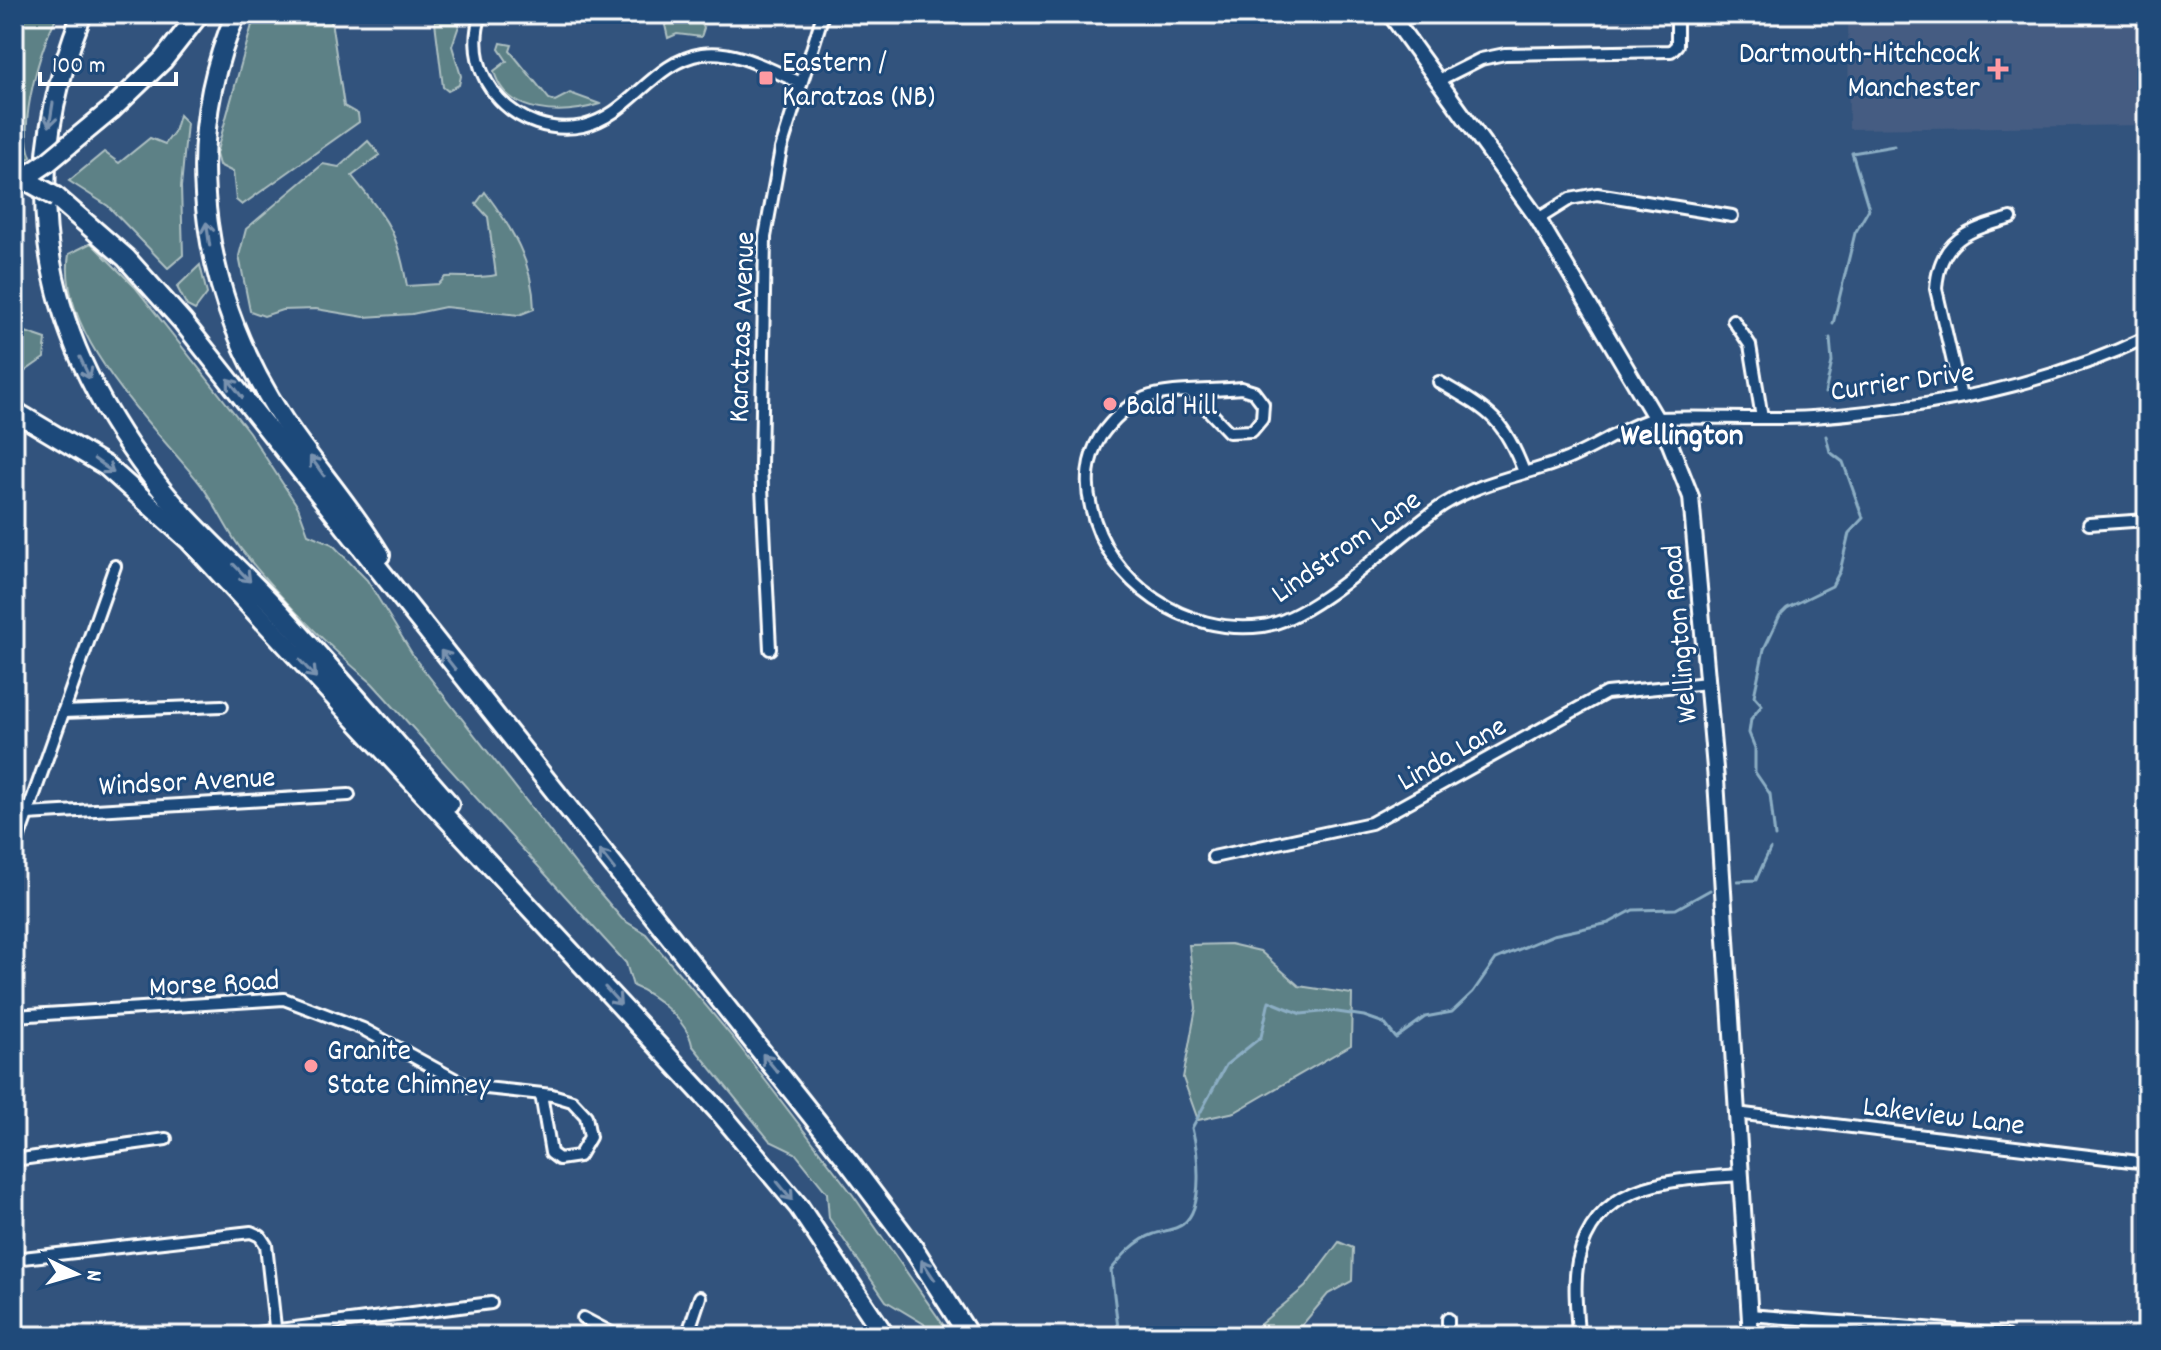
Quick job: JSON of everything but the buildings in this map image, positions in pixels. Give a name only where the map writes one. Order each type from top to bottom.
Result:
[{"type":"highway","points":[[82,14],[53,99],[44,204],[50,262],[68,329],[91,380],[162,491],[286,619],[449,803],[560,938]]},
{"type":"highway","points":[[14,185],[48,162],[112,109],[163,60],[199,14]]},
{"type":"highway","points":[[236,14],[214,83],[203,168],[211,254],[222,296],[256,375],[378,552],[405,604]]},
{"type":"highway","points":[[14,173],[56,197],[103,235],[148,281],[848,1161],[912,1246],[969,1336]]},
{"type":"highway","points":[[14,411],[106,466],[166,517],[723,1116],[799,1207],[885,1336]]},
{"type":"main road","name":"Wellington Road","points":[[1390,14],[1538,219],[1679,462],[1693,509],[1708,683],[1751,1336]]},
{"type":"street","points":[[481,14],[477,52],[488,84],[513,113],[542,126],[563,129],[603,119],[671,65],[701,54],[740,57],[801,83]]},
{"type":"street","name":"Karatzas Avenue","points":[[770,649],[761,438],[765,249],[774,179],[823,14]]},
{"type":"street","points":[[1439,80],[1481,59],[1505,54],[1671,51],[1677,45],[1677,14]]},
{"type":"street","points":[[1538,219],[1570,199],[1597,194],[1732,216]]},
{"type":"street","points":[[1961,397],[1936,289],[1937,276],[1945,254],[1958,239],[1976,228],[2011,218]]},
{"type":"street","points":[[1733,320],[1750,345],[1762,418]]},
{"type":"street","name":"Currier Drive","points":[[1654,418],[1852,414],[1961,397],[2028,382],[2147,337]]},
{"type":"street","points":[[1439,382],[1494,417],[1513,442],[1524,472]]},
{"type":"street","name":"Lindstrom Lane","points":[[1192,393],[1229,432],[1252,431],[1262,419],[1263,404],[1248,389],[1192,393],[1147,397],[1114,419],[1096,444],[1091,457],[1089,500],[1102,542],[1127,578],[1175,610],[1211,625],[1262,626],[1286,620],[1440,507],[1468,492],[1576,455],[1654,418]]},
{"type":"street","points":[[2089,524],[2147,520]]},
{"type":"street","points":[[14,851],[115,566]]},
{"type":"street","name":"Linda Lane","points":[[1213,857],[1371,823],[1606,693],[1708,683]]},
{"type":"street","points":[[63,712],[222,706]]},
{"type":"street","name":"Windsor Avenue","points":[[27,814],[349,795]]},
{"type":"street","name":"Morse Road","points":[[14,1016],[284,999],[363,1029],[467,1086],[541,1094],[563,1097],[581,1107],[590,1137],[579,1156],[559,1159],[551,1153],[541,1094]]},
{"type":"street","name":"Lakeview Lane","points":[[1736,1113],[2147,1163]]},
{"type":"street","points":[[14,1160],[166,1139]]},
{"type":"street","points":[[1578,1336],[1578,1263],[1584,1242],[1610,1208],[1647,1184],[1739,1175]]},
{"type":"street","points":[[14,1259],[251,1232],[260,1236],[268,1256],[276,1333]]},
{"type":"street","points":[[687,1336],[700,1297]]},
{"type":"street","points":[[231,1336],[276,1333],[491,1303]]},
{"type":"street","points":[[1750,1315],[1845,1324],[1903,1324],[2006,1336]]},
{"type":"street","points":[[583,1318],[617,1336]]},
{"type":"street","points":[[1448,1319],[1448,1336]]},
{"type":"shaded area","name":"Dartmouth-Hitchcock Manchester","points":[[1848,14],[2147,14],[2147,125],[1849,129]]},
{"type":"green space","points":[[14,14],[58,14],[38,65],[29,106],[27,143],[31,157],[22,162],[14,158]]},
{"type":"green space","points":[[255,14],[330,14],[344,106],[358,114],[359,122],[242,205],[236,200],[233,172],[219,165],[216,154]]},
{"type":"green space","points":[[434,14],[463,14],[452,46],[461,76],[459,85],[448,91],[443,87]]},
{"type":"green space","points":[[676,14],[696,14],[704,28],[701,37],[677,34],[668,38],[665,25]]},
{"type":"green space","points":[[501,43],[512,45],[510,51],[549,99],[555,101],[570,93],[600,104],[554,111],[524,105],[511,97],[494,71],[507,61],[499,49]]},
{"type":"green space","points":[[179,115],[187,123],[181,187],[183,255],[168,268],[108,206],[69,181],[104,152],[119,163],[150,138],[165,144],[174,132]]},
{"type":"green space","points":[[368,141],[380,155],[352,176],[389,226],[407,286],[439,284],[445,277],[496,275],[488,217],[476,204],[485,192],[519,246],[530,276],[534,309],[519,315],[445,307],[412,314],[364,317],[316,309],[282,310],[264,316],[250,311],[239,256],[246,229],[323,164],[339,167]]},
{"type":"green space","points":[[91,243],[135,287],[249,432],[298,507],[308,534],[332,544],[367,580],[416,660],[577,866],[622,919],[646,934],[733,1038],[853,1195],[951,1336],[930,1336],[924,1324],[886,1301],[829,1218],[827,1193],[795,1153],[770,1141],[692,1045],[677,1018],[651,995],[633,986],[626,963],[372,683],[305,621],[244,553],[204,490],[111,376],[92,346],[77,315],[69,284],[69,254]]},
{"type":"green space","points":[[200,265],[207,294],[195,310],[187,306],[177,287]]},
{"type":"green space","points":[[14,328],[46,339],[44,358],[14,379]]},
{"type":"green space","points":[[1230,944],[1260,951],[1299,986],[1352,994],[1351,1045],[1235,1112],[1198,1120],[1183,1078],[1196,1008],[1189,945]]},
{"type":"green space","points":[[1339,1242],[1353,1248],[1352,1281],[1328,1294],[1293,1336],[1246,1336],[1305,1287]]},
{"type":"waterway","points":[[1833,324],[1855,233],[1869,209],[1852,153],[1894,146]]},
{"type":"waterway","points":[[1825,393],[1832,362],[1830,338]]},
{"type":"waterway","points":[[1775,837],[1770,794],[1755,772],[1755,748],[1749,733],[1751,719],[1762,705],[1754,696],[1764,649],[1780,615],[1787,608],[1832,586],[1840,571],[1849,533],[1863,518],[1843,462],[1830,452],[1826,436]]},
{"type":"waterway","points":[[1738,881],[1756,880],[1770,849]]},
{"type":"waterway","points":[[1119,1336],[1111,1270],[1141,1240],[1180,1226],[1190,1216],[1195,1205],[1198,1179],[1192,1128],[1226,1065],[1261,1037],[1269,1001],[1301,1014],[1331,1011],[1364,1016],[1384,1023],[1396,1038],[1425,1017],[1452,1012],[1473,992],[1496,959],[1553,935],[1609,923],[1633,910],[1676,909],[1710,890]]},
{"type":"place","name":"Dartmouth-Hitchcock Manchester","points":[[1998,69]]},
{"type":"place","name":"Eastern / Karatzas (NB)","points":[[766,78]]},
{"type":"place","name":"Bald Hill","points":[[1110,404]]},
{"type":"place","name":"Granite State Chimney","points":[[311,1066]]},
{"type":"district","name":"Wellington","points":[[1682,433]]}]
